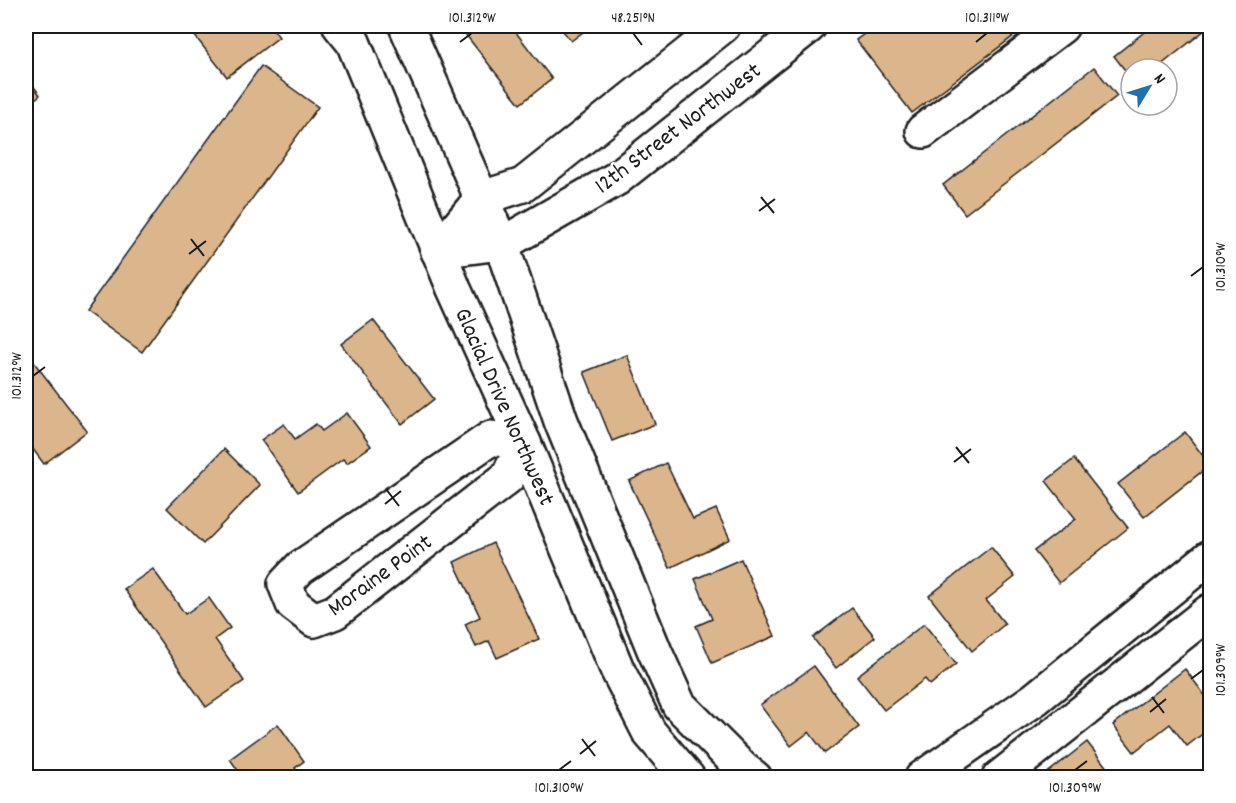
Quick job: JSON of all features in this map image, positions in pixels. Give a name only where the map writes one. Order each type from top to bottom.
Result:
[{"type":"street","name":"Glacial Drive Northwest","points":[[340,26],[353,42],[438,251],[524,443],[617,669],[649,732],[688,777]]},
{"type":"street","points":[[405,26],[501,243],[561,421],[655,652],[679,705],[744,774]]},
{"type":"street","points":[[438,251],[482,198],[523,185],[723,26]]},
{"type":"street","name":"12th Street Northwest","points":[[438,251],[501,243],[511,239],[616,179],[809,26]]},
{"type":"street","points":[[923,131],[1062,26]]},
{"type":"street","points":[[524,443],[561,421]]},
{"type":"street","name":"Moraine Point","points":[[491,438],[524,443],[508,477],[335,612],[314,620],[293,604],[285,584],[310,562],[491,438]]},
{"type":"street","points":[[922,777],[1035,699],[1210,557]]},
{"type":"street","points":[[999,777],[1210,611]]},
{"type":"building","points":[[187,26],[271,26],[279,37],[227,77]]},
{"type":"building","points":[[459,26],[511,26],[552,79],[520,104]]},
{"type":"building","points":[[559,26],[591,26],[571,41]]},
{"type":"building","points":[[875,26],[1027,26],[912,113],[856,40]]},
{"type":"building","points":[[1152,26],[1210,26],[1171,57],[1119,57],[1119,62],[1114,56]]},
{"type":"building","points":[[261,66],[318,107],[142,352],[85,311]]},
{"type":"building","points":[[1094,67],[1117,96],[965,214],[943,185]]},
{"type":"building","points":[[26,76],[40,95],[26,107]]},
{"type":"building","points":[[373,320],[434,399],[402,424],[341,344]]},
{"type":"building","points":[[26,352],[87,431],[44,464],[26,440]]},
{"type":"building","points":[[627,355],[655,424],[612,441],[584,372]]},
{"type":"building","points":[[347,413],[371,446],[347,463],[343,459],[298,492],[261,440],[284,424],[295,439],[316,424],[322,431]]},
{"type":"building","points":[[1185,432],[1210,465],[1144,517],[1118,484]]},
{"type":"building","points":[[224,449],[260,485],[203,544],[167,508]]},
{"type":"building","points":[[1074,459],[1128,528],[1059,583],[1034,551],[1076,519],[1046,481]]},
{"type":"building","points":[[666,463],[693,519],[716,509],[730,539],[670,568],[629,481]]},
{"type":"building","points":[[493,543],[539,639],[497,658],[489,641],[476,647],[465,624],[480,617],[454,562]]},
{"type":"building","points":[[991,547],[1015,577],[986,600],[1005,624],[972,651],[929,596]]},
{"type":"building","points":[[741,559],[775,636],[712,663],[696,626],[712,619],[695,579]]},
{"type":"building","points":[[153,569],[185,614],[209,598],[230,628],[215,639],[244,681],[206,707],[124,589]]},
{"type":"building","points":[[852,608],[875,637],[836,668],[813,638]]},
{"type":"building","points":[[924,624],[956,664],[930,685],[925,679],[884,710],[857,676]]},
{"type":"building","points":[[814,666],[859,727],[825,753],[809,732],[791,746],[760,705]]},
{"type":"building","points":[[1185,669],[1210,702],[1210,728],[1187,746],[1170,724],[1134,752],[1113,725]]},
{"type":"building","points":[[278,724],[304,761],[295,768],[302,778],[243,778],[230,759]]},
{"type":"building","points":[[1087,742],[1115,778],[1041,778]]}]
